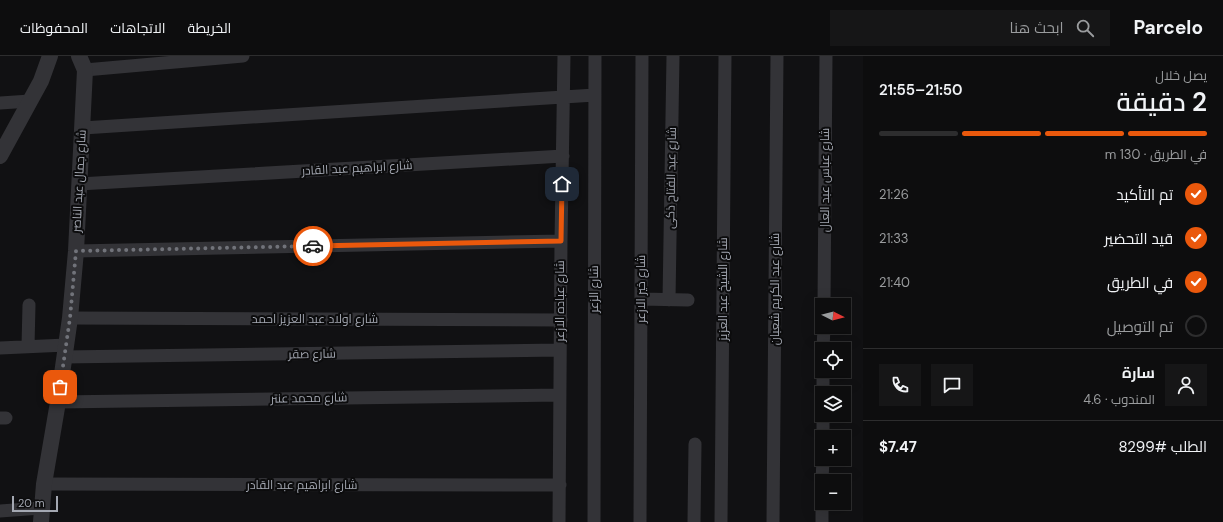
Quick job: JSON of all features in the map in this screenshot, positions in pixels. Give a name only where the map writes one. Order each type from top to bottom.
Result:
[{"type":"street","points":[[1,153],[41,82],[50,56]]},
{"type":"street","points":[[82,63],[243,56]]},
{"type":"street","name":"شارع عباده الازعر","points":[[560,522],[560,320],[564,56]]},
{"type":"street","name":"شارع الزعر","points":[[594,522],[595,56]]},
{"type":"street","name":"شارع خير الازعر","points":[[640,522],[642,56]]},
{"type":"street","name":"شارع عبد الفتاح ذكى","points":[[669,300],[673,56]]},
{"type":"street","name":"شارع الشيخ عبد العزيز","points":[[721,522],[725,56]]},
{"type":"street","name":"شارع عبد الكريم شعبان","points":[[773,522],[777,56]]},
{"type":"street","name":"شارع عباس عبد العال","points":[[824,298],[826,56]]},
{"type":"street","name":"شارع جمال عبد الناصر","points":[[41,515],[44,484],[70,318],[76,251],[83,128],[82,63]]},
{"type":"street","points":[[83,128],[595,95]]},
{"type":"street","points":[[0,103],[30,101]]},
{"type":"street","name":"شارع ابراهيم عبد القادر","points":[[79,184],[563,156]]},
{"type":"street","points":[[76,251],[561,241]]},
{"type":"street","points":[[641,299],[688,300]]},
{"type":"street","points":[[28,346],[29,304]]},
{"type":"street","name":"شارع اولاد عبد العزيز احمد","points":[[70,318],[560,320]]},
{"type":"street","name":"شارع صقر","points":[[0,348],[28,346],[65,351],[560,350]]},
{"type":"street","name":"شارع محمد عنتر","points":[[58,402],[560,395]]},
{"type":"street","points":[[694,522],[695,444]]},
{"type":"street","name":"شارع ابراهيم عبد القادر","points":[[44,484],[560,485]]},
{"type":"street","points":[[822,510],[822,522]]},
{"type":"street","points":[[0,511],[41,515]]},
{"type":"way so far","points":[[60,387],[70,318],[76,251],[313,246]]},
{"type":"route","points":[[313,246],[561,241],[562,184]]}]
